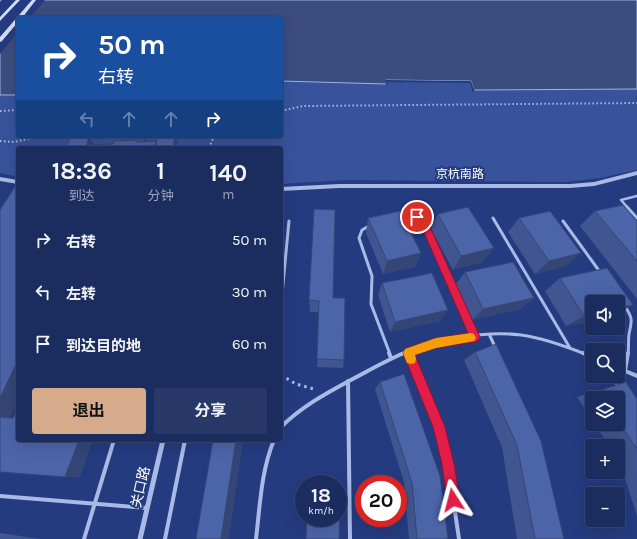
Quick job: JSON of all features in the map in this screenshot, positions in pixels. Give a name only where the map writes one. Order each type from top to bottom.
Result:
[{"type":"main road","points":[[0,20],[18,0]]},
{"type":"main road","points":[[20,16],[34,0]]},
{"type":"main road","points":[[0,40],[16,20]]},
{"type":"street","name":"京杭南路","points":[[283,189],[339,186],[570,186],[594,184],[637,173]]},
{"type":"street","points":[[0,178],[16,182]]},
{"type":"street","name":"关口路","points":[[140,539],[163,442]]},
{"type":"lane","points":[[637,196],[621,200],[637,218]]},
{"type":"lane","points":[[393,221],[417,217],[422,218],[475,337]]},
{"type":"lane","points":[[492,218],[570,348]]},
{"type":"lane","points":[[283,284],[289,221]]},
{"type":"lane","points":[[563,221],[605,278]]},
{"type":"lane","points":[[373,226],[362,230],[359,238],[372,276],[371,304],[391,358]]},
{"type":"lane","points":[[625,307],[631,316],[632,324],[628,335],[629,350],[625,371],[637,376]]},
{"type":"lane","points":[[283,424],[298,412],[328,392],[391,358],[436,343],[475,337],[514,334],[570,348],[585,354]]},
{"type":"lane","points":[[490,336],[499,356]]},
{"type":"lane","points":[[408,353],[439,427],[448,464],[459,539]]},
{"type":"lane","points":[[348,381],[350,539]]},
{"type":"lane","points":[[84,539],[113,442]]},
{"type":"lane","points":[[165,539],[185,442]]},
{"type":"lane","points":[[256,539],[263,481],[270,448],[273,442]]},
{"type":"lane","points":[[0,496],[147,508]]},
{"type":"path","points":[[283,111],[303,106],[637,103]]},
{"type":"path","points":[[0,110],[16,110]]},
{"type":"path","points":[[0,142],[14,142],[31,138]]},
{"type":"path","points":[[283,376],[306,388],[328,392]]},
{"type":"shaded area","points":[[0,0],[637,0],[637,89],[474,90],[471,81],[386,80],[386,84],[283,81],[283,16],[16,16],[16,95],[0,95]]},
{"type":"shaded area","points":[[283,81],[471,81],[474,90],[637,89],[637,170],[600,178],[566,182],[346,180],[283,184],[283,146],[16,146],[16,177],[0,173],[0,95],[16,95],[16,138],[283,138]]},
{"type":"pier","points":[[2,0],[45,0],[32,16],[16,16],[16,34],[0,54],[0,2]]},
{"type":"pier","points":[[385,80],[471,81],[475,92],[472,91],[470,83],[388,82],[386,86]]},
{"type":"building","points":[[70,138],[89,138],[87,146],[67,146]]},
{"type":"building","points":[[158,138],[175,138],[173,146],[156,146]]},
{"type":"building","points":[[114,141],[156,141],[156,145],[90,146],[113,144]]},
{"type":"building","points":[[16,185],[16,364],[0,398],[0,210]]},
{"type":"building","points":[[623,205],[637,221],[637,261],[595,211]]},
{"type":"building","points":[[468,207],[494,248],[461,256],[438,214]]},
{"type":"building","points":[[314,209],[335,210],[333,298],[345,298],[344,360],[317,359],[319,301],[309,300]]},
{"type":"building","points":[[400,211],[421,253],[387,261],[368,218]]},
{"type":"building","points":[[550,211],[581,253],[549,261],[519,218]]},
{"type":"building","points":[[513,262],[534,298],[483,309],[465,272]]},
{"type":"building","points":[[607,268],[633,305],[625,307],[625,295],[585,295],[584,316],[560,278]]},
{"type":"building","points":[[432,273],[448,310],[395,322],[382,283]]},
{"type":"building","points":[[496,344],[541,441],[564,539],[535,539],[517,445],[475,352]]},
{"type":"building","points":[[404,374],[440,476],[448,539],[417,539],[412,483],[380,382]]},
{"type":"building","points":[[625,382],[637,399],[637,449],[625,431],[625,391],[598,391]]},
{"type":"building","points":[[16,411],[16,442],[78,442],[65,477],[0,472],[0,417],[13,418]]},
{"type":"building","points":[[213,442],[236,442],[221,539],[196,539]]},
{"type":"building","points":[[307,527],[339,527],[339,539],[306,539]]},
{"type":"slow traffic","points":[[411,359],[408,353],[436,343],[471,338]]},
{"type":"route","points":[[417,217],[422,218],[475,337],[436,343],[408,353],[439,427],[448,464],[453,500]]}]
